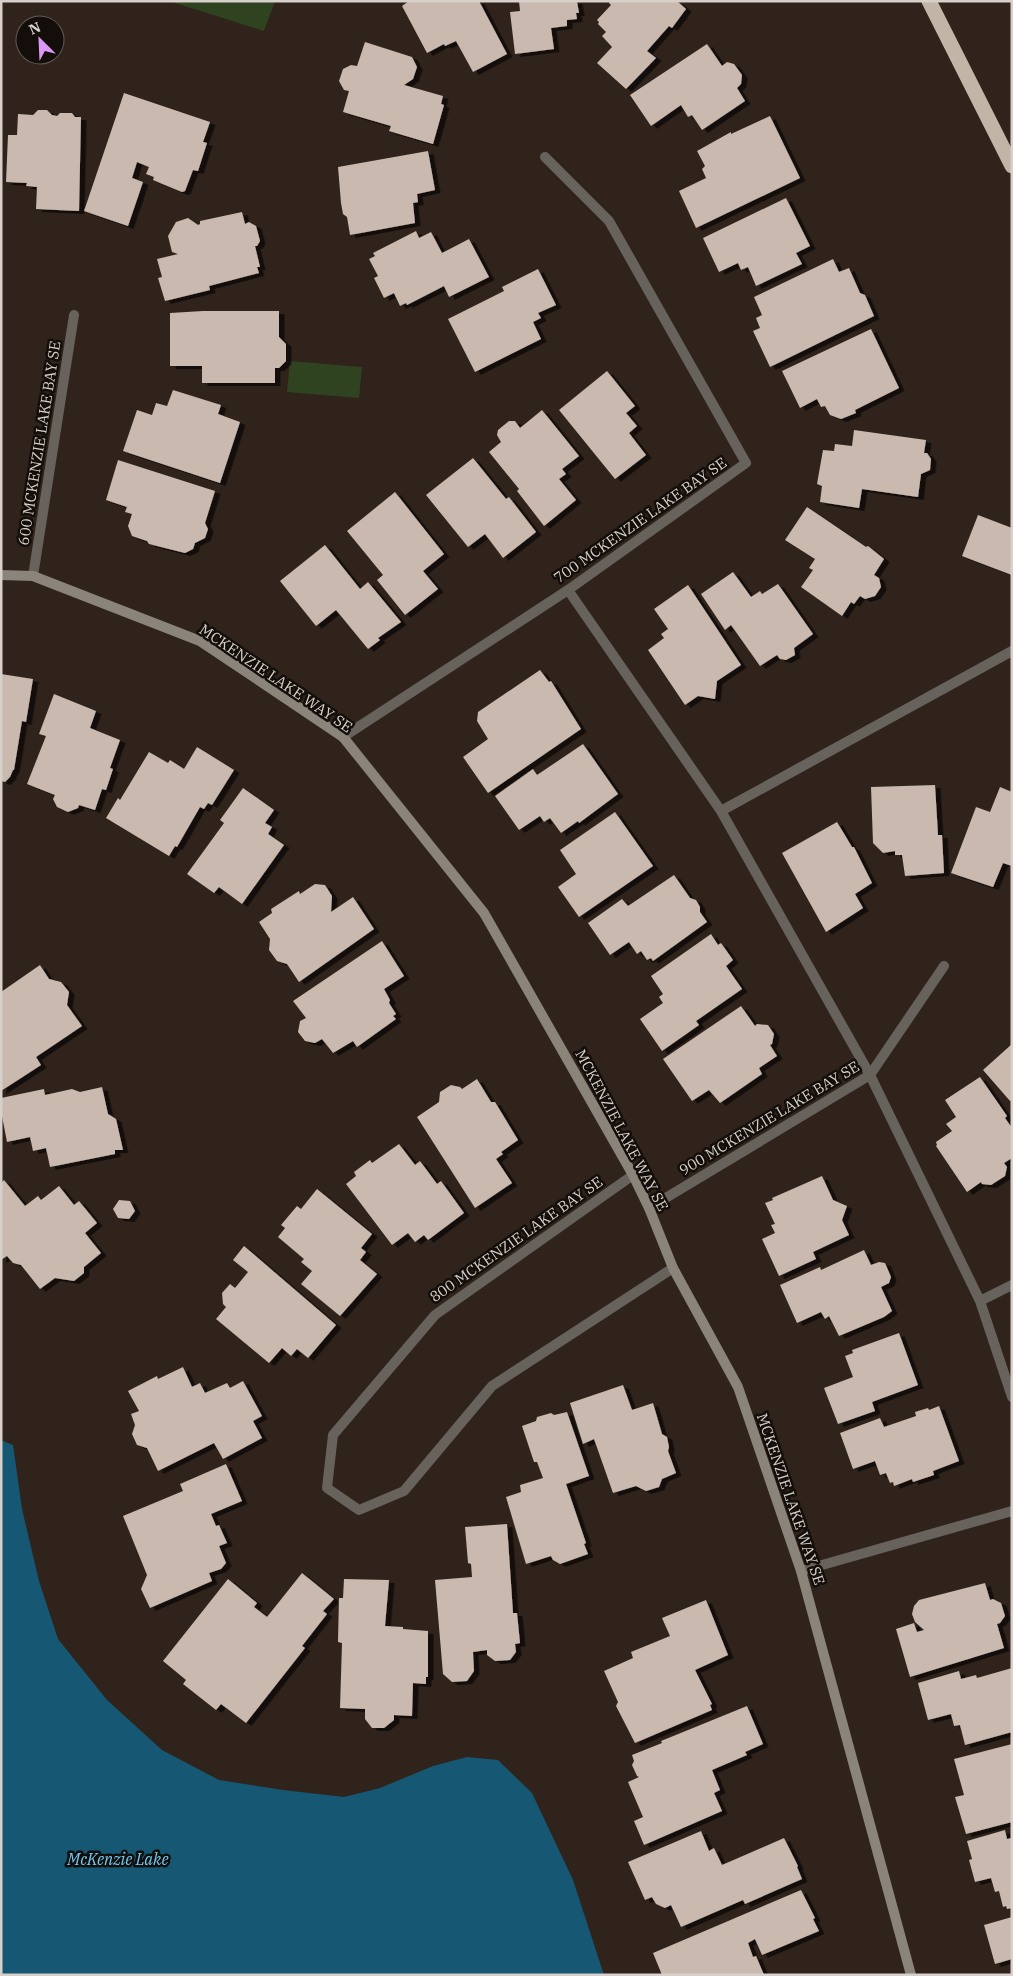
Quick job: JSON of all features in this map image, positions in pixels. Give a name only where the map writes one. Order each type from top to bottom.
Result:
[{"type":"highway","points":[[929,1],[1012,166]]},
{"type":"street","name":"700 MCKENZIE LAKE BAY SE","points":[[343,737],[568,590],[746,463],[610,221],[545,157]]},
{"type":"street","name":"600 MCKENZIE LAKE BAY SE","points":[[34,576],[74,315]]},
{"type":"street","name":"MCKENZIE LAKE WAY SE","points":[[1,576],[34,576],[200,641],[343,737],[484,913],[633,1175],[649,1208],[673,1268],[738,1386],[802,1571],[911,1975]]},
{"type":"street","points":[[568,590],[721,811],[870,1075],[980,1301],[1012,1397]]},
{"type":"street","points":[[721,811],[1012,651]]},
{"type":"street","name":"900 MCKENZIE LAKE BAY SE","points":[[649,1208],[870,1075],[944,966]]},
{"type":"street","name":"800 MCKENZIE LAKE BAY SE","points":[[633,1175],[435,1315],[333,1435],[327,1488],[359,1510],[404,1490],[492,1386],[673,1268]]},
{"type":"street","points":[[980,1301],[1012,1285]]},
{"type":"street","points":[[802,1571],[1012,1511]]},
{"type":"green space","points":[[169,1],[275,1],[264,31]]},
{"type":"green space","points":[[290,361],[362,367],[359,398],[287,392]]},
{"type":"water","name":"McKenzie Lake","points":[[1,1440],[13,1445],[22,1509],[39,1581],[58,1639],[107,1700],[162,1750],[219,1780],[344,1797],[380,1788],[433,1766],[467,1757],[498,1760],[532,1793],[573,1880],[604,1975],[1,1975]]},
{"type":"building","points":[[409,1],[479,1],[507,54],[473,72],[456,41],[445,46],[444,44],[427,53],[402,6]]},
{"type":"building","points":[[519,1],[577,1],[579,13],[576,13],[577,19],[567,20],[567,26],[551,28],[554,49],[515,54],[510,12],[520,11]]},
{"type":"building","points":[[610,1],[677,1],[686,9],[672,28],[669,26],[647,51],[656,58],[626,89],[597,63],[612,47],[602,36],[606,32],[598,24],[597,20],[611,5]]},
{"type":"building","points":[[365,42],[412,57],[417,67],[413,79],[404,85],[443,96],[441,104],[444,105],[433,144],[389,131],[391,126],[343,112],[349,91],[344,90],[339,81],[343,69],[351,65],[357,66]]},
{"type":"building","points":[[707,44],[722,66],[727,62],[734,64],[742,75],[741,84],[737,88],[745,101],[702,130],[692,115],[688,117],[681,105],[651,126],[630,95]]},
{"type":"building","points":[[124,93],[210,122],[203,142],[207,143],[198,171],[193,170],[185,191],[182,192],[153,180],[154,177],[146,174],[149,167],[137,162],[132,178],[143,182],[128,226],[84,211]]},
{"type":"building","points":[[38,110],[47,110],[52,115],[57,116],[60,113],[72,113],[75,117],[81,117],[79,211],[36,209],[37,187],[26,186],[27,183],[6,182],[8,135],[17,135],[18,114],[33,115]]},
{"type":"building","points":[[770,116],[800,178],[696,228],[679,191],[706,178],[702,169],[705,166],[697,151],[731,132],[731,134]]},
{"type":"building","points":[[428,151],[435,190],[417,194],[418,202],[413,203],[415,223],[350,235],[347,217],[343,214],[341,203],[338,167]]},
{"type":"building","points":[[786,198],[810,246],[796,253],[802,264],[756,286],[748,267],[741,270],[738,263],[719,272],[703,238]]},
{"type":"building","points":[[242,212],[245,224],[249,222],[256,226],[260,241],[255,246],[260,267],[257,267],[259,273],[209,286],[210,290],[165,301],[158,278],[162,277],[157,259],[178,254],[172,252],[168,236],[176,222],[188,218],[198,225],[200,221]]},
{"type":"building","points":[[416,231],[419,238],[431,232],[442,253],[469,239],[489,277],[449,297],[444,286],[407,305],[406,303],[400,306],[394,293],[384,298],[374,278],[378,276],[369,259],[375,256],[373,253]]},
{"type":"building","points":[[833,259],[839,272],[849,268],[860,293],[865,295],[874,316],[770,367],[753,331],[760,328],[756,318],[762,315],[754,297]]},
{"type":"building","points":[[538,269],[556,305],[538,313],[541,318],[533,322],[541,339],[475,372],[448,319],[504,291],[502,287]]},
{"type":"building","points":[[279,311],[279,337],[286,344],[286,361],[279,368],[275,368],[275,383],[202,383],[202,366],[170,366],[170,313]]},
{"type":"building","points":[[871,329],[899,388],[855,410],[856,413],[841,419],[830,415],[825,406],[821,407],[817,399],[800,408],[782,371]]},
{"type":"building","points":[[607,371],[635,406],[626,413],[637,426],[629,433],[646,455],[615,479],[559,410]]},
{"type":"building","points":[[173,390],[221,405],[218,414],[240,422],[220,483],[123,451],[137,410],[152,415],[156,403],[167,406]]},
{"type":"building","points":[[542,410],[579,456],[562,469],[566,474],[559,479],[576,500],[544,526],[517,491],[519,489],[489,452],[501,442],[497,435],[498,430],[509,421],[515,421],[520,428]]},
{"type":"building","points":[[854,430],[926,440],[924,453],[927,453],[931,459],[930,470],[921,474],[918,497],[862,489],[859,508],[820,502],[822,486],[817,484],[823,450],[834,451],[835,444],[852,446]]},
{"type":"building","points":[[473,458],[506,499],[509,497],[536,532],[503,558],[485,534],[468,547],[426,495]]},
{"type":"building","points":[[118,460],[215,491],[205,523],[208,529],[205,538],[195,543],[193,549],[185,553],[149,544],[147,541],[132,536],[128,526],[132,514],[125,512],[127,507],[106,500]]},
{"type":"building","points":[[395,492],[444,554],[423,571],[438,589],[405,615],[377,580],[383,575],[347,531]]},
{"type":"building","points":[[807,507],[866,547],[868,546],[884,559],[874,575],[879,578],[881,587],[875,596],[865,599],[860,596],[854,604],[851,602],[842,616],[801,587],[813,570],[809,568],[815,559],[785,540]]},
{"type":"building","points":[[978,515],[1012,528],[1012,575],[962,556]]},
{"type":"building","points":[[325,545],[360,589],[368,582],[401,622],[378,638],[380,640],[368,649],[336,610],[316,626],[280,581]]},
{"type":"building","points":[[733,572],[751,597],[760,591],[762,594],[778,584],[813,634],[794,648],[795,655],[786,660],[780,659],[777,655],[760,666],[731,625],[725,630],[701,594]]},
{"type":"building","points":[[688,585],[741,665],[717,681],[715,699],[698,696],[685,705],[648,650],[664,638],[661,634],[668,629],[654,609]]},
{"type":"building","points":[[540,670],[549,682],[551,681],[581,729],[488,793],[463,757],[488,739],[477,721],[478,712]]},
{"type":"building","points":[[1,674],[33,679],[26,722],[22,721],[14,770],[5,782],[1,781]]},
{"type":"building","points":[[54,694],[96,711],[90,728],[120,740],[110,768],[113,769],[106,790],[102,789],[95,810],[79,805],[78,808],[68,812],[57,807],[53,799],[55,795],[27,784],[46,736],[39,734]]},
{"type":"building","points":[[583,744],[618,794],[579,823],[578,821],[561,833],[550,818],[544,822],[540,816],[519,830],[495,796],[533,769],[537,775]]},
{"type":"building","points":[[197,747],[234,770],[212,805],[208,803],[204,809],[200,807],[177,847],[175,846],[169,856],[106,818],[118,798],[120,800],[149,752],[168,763],[170,760],[184,769]]},
{"type":"building","points":[[935,785],[938,835],[942,835],[944,873],[905,876],[902,855],[895,855],[895,851],[883,853],[873,843],[871,787]]},
{"type":"building","points":[[1000,787],[1012,792],[1012,866],[1003,863],[993,887],[951,873],[976,807],[990,812]]},
{"type":"building","points":[[243,788],[274,810],[265,823],[272,827],[268,834],[284,845],[242,904],[219,887],[214,893],[187,874],[224,823],[220,820]]},
{"type":"building","points":[[615,812],[653,866],[579,917],[558,887],[576,874],[560,850]]},
{"type":"building","points":[[837,822],[852,847],[854,847],[872,883],[855,894],[863,908],[826,932],[782,853]]},
{"type":"building","points":[[674,875],[690,898],[696,900],[700,907],[700,912],[707,922],[653,961],[651,958],[647,960],[641,951],[637,954],[629,942],[610,955],[588,923],[622,899],[628,906]]},
{"type":"building","points":[[315,884],[325,885],[332,896],[331,912],[353,897],[374,929],[299,982],[287,964],[277,961],[269,950],[270,939],[259,922],[272,913],[271,909],[299,891],[300,894]]},
{"type":"building","points":[[711,934],[718,945],[721,943],[733,960],[726,966],[742,989],[696,1021],[699,1025],[662,1051],[640,1019],[663,1003],[659,997],[663,994],[651,976]]},
{"type":"building","points":[[382,941],[404,976],[384,989],[390,1000],[389,1003],[396,1014],[393,1016],[396,1019],[357,1047],[353,1041],[333,1053],[322,1039],[315,1043],[305,1041],[298,1032],[300,1021],[306,1018],[293,1001]]},
{"type":"building","points":[[40,965],[49,979],[61,982],[69,992],[67,1005],[82,1026],[36,1057],[41,1065],[1,1091],[1,992]]},
{"type":"building","points":[[741,1006],[755,1026],[757,1024],[768,1025],[774,1034],[772,1044],[770,1045],[777,1056],[759,1068],[762,1074],[720,1103],[709,1090],[692,1101],[663,1059]]},
{"type":"building","points":[[1012,1044],[1012,1100],[1010,1101],[983,1070]]},
{"type":"building","points":[[980,1077],[1007,1116],[1005,1118],[1012,1128],[1012,1158],[1004,1163],[1007,1167],[1005,1176],[991,1185],[982,1184],[981,1182],[967,1192],[936,1146],[936,1142],[952,1131],[946,1124],[956,1117],[945,1100]]},
{"type":"building","points":[[477,1079],[491,1102],[495,1102],[518,1140],[501,1152],[503,1154],[496,1159],[512,1183],[475,1208],[417,1117],[439,1102],[440,1092],[451,1085],[462,1089]]},
{"type":"building","points":[[102,1087],[108,1114],[116,1119],[123,1150],[115,1150],[115,1154],[50,1167],[46,1148],[33,1151],[30,1137],[7,1142],[1,1111],[1,1098],[44,1089],[45,1095],[72,1089],[80,1092]]},
{"type":"building","points":[[399,1144],[415,1165],[420,1161],[437,1184],[441,1181],[464,1213],[428,1240],[424,1235],[415,1242],[408,1233],[392,1245],[346,1184],[356,1176],[354,1172],[370,1160],[372,1163]]},
{"type":"building","points":[[822,1176],[833,1200],[847,1206],[842,1220],[849,1235],[813,1252],[816,1259],[779,1276],[762,1239],[775,1233],[771,1225],[775,1224],[765,1203],[773,1200],[772,1198]]},
{"type":"building","points":[[4,1180],[25,1206],[38,1196],[41,1200],[59,1186],[74,1205],[79,1201],[97,1223],[85,1233],[101,1253],[84,1267],[84,1273],[74,1281],[55,1278],[40,1289],[21,1265],[13,1263],[7,1256],[1,1260],[1,1183]]},
{"type":"building","points":[[317,1189],[372,1234],[361,1248],[366,1252],[360,1260],[377,1274],[340,1316],[301,1284],[312,1271],[301,1262],[304,1259],[278,1237],[285,1228],[281,1225],[297,1206],[301,1209]]},
{"type":"building","points":[[119,1200],[130,1201],[135,1211],[129,1219],[118,1218],[113,1209]]},
{"type":"building","points":[[244,1246],[336,1325],[308,1358],[297,1349],[291,1356],[282,1348],[269,1363],[216,1319],[226,1307],[223,1304],[222,1293],[230,1284],[235,1288],[248,1272],[233,1260]]},
{"type":"building","points":[[864,1250],[871,1265],[879,1262],[885,1263],[891,1277],[889,1283],[881,1287],[892,1311],[884,1317],[839,1336],[829,1316],[825,1319],[821,1312],[797,1323],[780,1285],[820,1267],[821,1270]]},
{"type":"building","points":[[899,1333],[918,1385],[872,1402],[875,1411],[838,1424],[824,1388],[853,1377],[845,1356],[853,1353],[852,1350]]},
{"type":"building","points":[[183,1367],[192,1387],[200,1383],[205,1393],[227,1383],[230,1388],[243,1381],[262,1416],[253,1421],[262,1438],[223,1459],[214,1443],[158,1471],[147,1448],[137,1445],[132,1434],[135,1425],[131,1414],[139,1411],[128,1391],[157,1376],[158,1379]]},
{"type":"building","points":[[623,1385],[632,1410],[653,1403],[662,1434],[667,1437],[668,1451],[676,1473],[662,1479],[659,1487],[646,1491],[636,1486],[613,1493],[594,1439],[583,1444],[570,1403]]},
{"type":"building","points":[[939,1406],[959,1461],[933,1471],[934,1475],[913,1482],[912,1479],[894,1486],[893,1482],[890,1483],[886,1473],[880,1475],[875,1461],[853,1469],[840,1433],[880,1418],[884,1427],[916,1416],[915,1412]]},
{"type":"building","points":[[567,1412],[589,1476],[566,1484],[588,1554],[560,1564],[553,1560],[551,1556],[526,1564],[506,1497],[521,1492],[520,1485],[543,1478],[537,1462],[534,1462],[522,1426],[536,1421],[537,1417],[551,1413],[554,1415]]},
{"type":"building","points":[[226,1464],[242,1501],[211,1514],[216,1526],[219,1525],[227,1543],[219,1546],[226,1563],[221,1569],[209,1573],[212,1581],[150,1608],[141,1589],[147,1575],[123,1516],[183,1491],[180,1484]]},
{"type":"building","points":[[507,1524],[513,1613],[517,1613],[520,1643],[515,1644],[516,1652],[510,1660],[495,1661],[487,1655],[487,1650],[473,1652],[474,1671],[467,1681],[452,1682],[443,1674],[435,1580],[472,1577],[471,1564],[468,1563],[465,1527]]},
{"type":"building","points":[[302,1573],[334,1599],[323,1611],[327,1614],[302,1646],[305,1648],[246,1723],[221,1704],[216,1710],[183,1684],[186,1680],[163,1661],[228,1579],[257,1603],[254,1607],[267,1617]]},
{"type":"building","points":[[344,1579],[389,1580],[385,1626],[428,1631],[428,1677],[426,1677],[426,1684],[413,1683],[412,1716],[394,1715],[394,1720],[384,1728],[372,1728],[365,1719],[365,1709],[340,1708],[342,1643],[338,1642],[339,1598],[343,1598]]},
{"type":"building","points":[[985,1583],[990,1600],[993,1599],[1001,1603],[1005,1616],[997,1624],[1004,1648],[910,1677],[896,1629],[914,1623],[917,1632],[924,1630],[915,1622],[912,1614],[914,1606],[919,1600]]},
{"type":"building","points":[[706,1600],[728,1655],[695,1670],[712,1704],[710,1705],[712,1710],[635,1743],[616,1706],[618,1702],[604,1671],[633,1658],[631,1652],[670,1636],[662,1618]]},
{"type":"building","points":[[1012,1668],[1012,1732],[965,1745],[960,1725],[954,1726],[951,1714],[928,1720],[918,1683],[959,1671],[961,1679],[976,1675],[977,1678]]},
{"type":"building","points":[[747,1706],[763,1744],[745,1752],[747,1755],[712,1770],[720,1790],[714,1793],[722,1811],[644,1845],[634,1821],[643,1817],[628,1782],[639,1777],[632,1765],[634,1761],[632,1755],[662,1743],[661,1741]]},
{"type":"building","points":[[1012,1744],[1012,1822],[966,1834],[955,1797],[964,1795],[954,1759]]},
{"type":"building","points":[[1005,1830],[1007,1839],[1012,1838],[1012,1908],[1007,1909],[1006,1906],[1003,1907],[999,1891],[995,1892],[991,1878],[975,1882],[969,1860],[972,1859],[967,1841]]},
{"type":"building","points":[[701,1831],[709,1851],[714,1848],[722,1865],[784,1838],[798,1866],[802,1879],[745,1904],[743,1900],[681,1927],[671,1905],[665,1908],[656,1904],[652,1897],[645,1900],[628,1862]]},
{"type":"building","points":[[801,1890],[815,1918],[813,1919],[819,1931],[762,1955],[755,1939],[748,1943],[753,1957],[756,1956],[764,1975],[662,1975],[653,1953]]},
{"type":"building","points":[[1012,1917],[1012,1959],[995,1964],[984,1925]]}]
